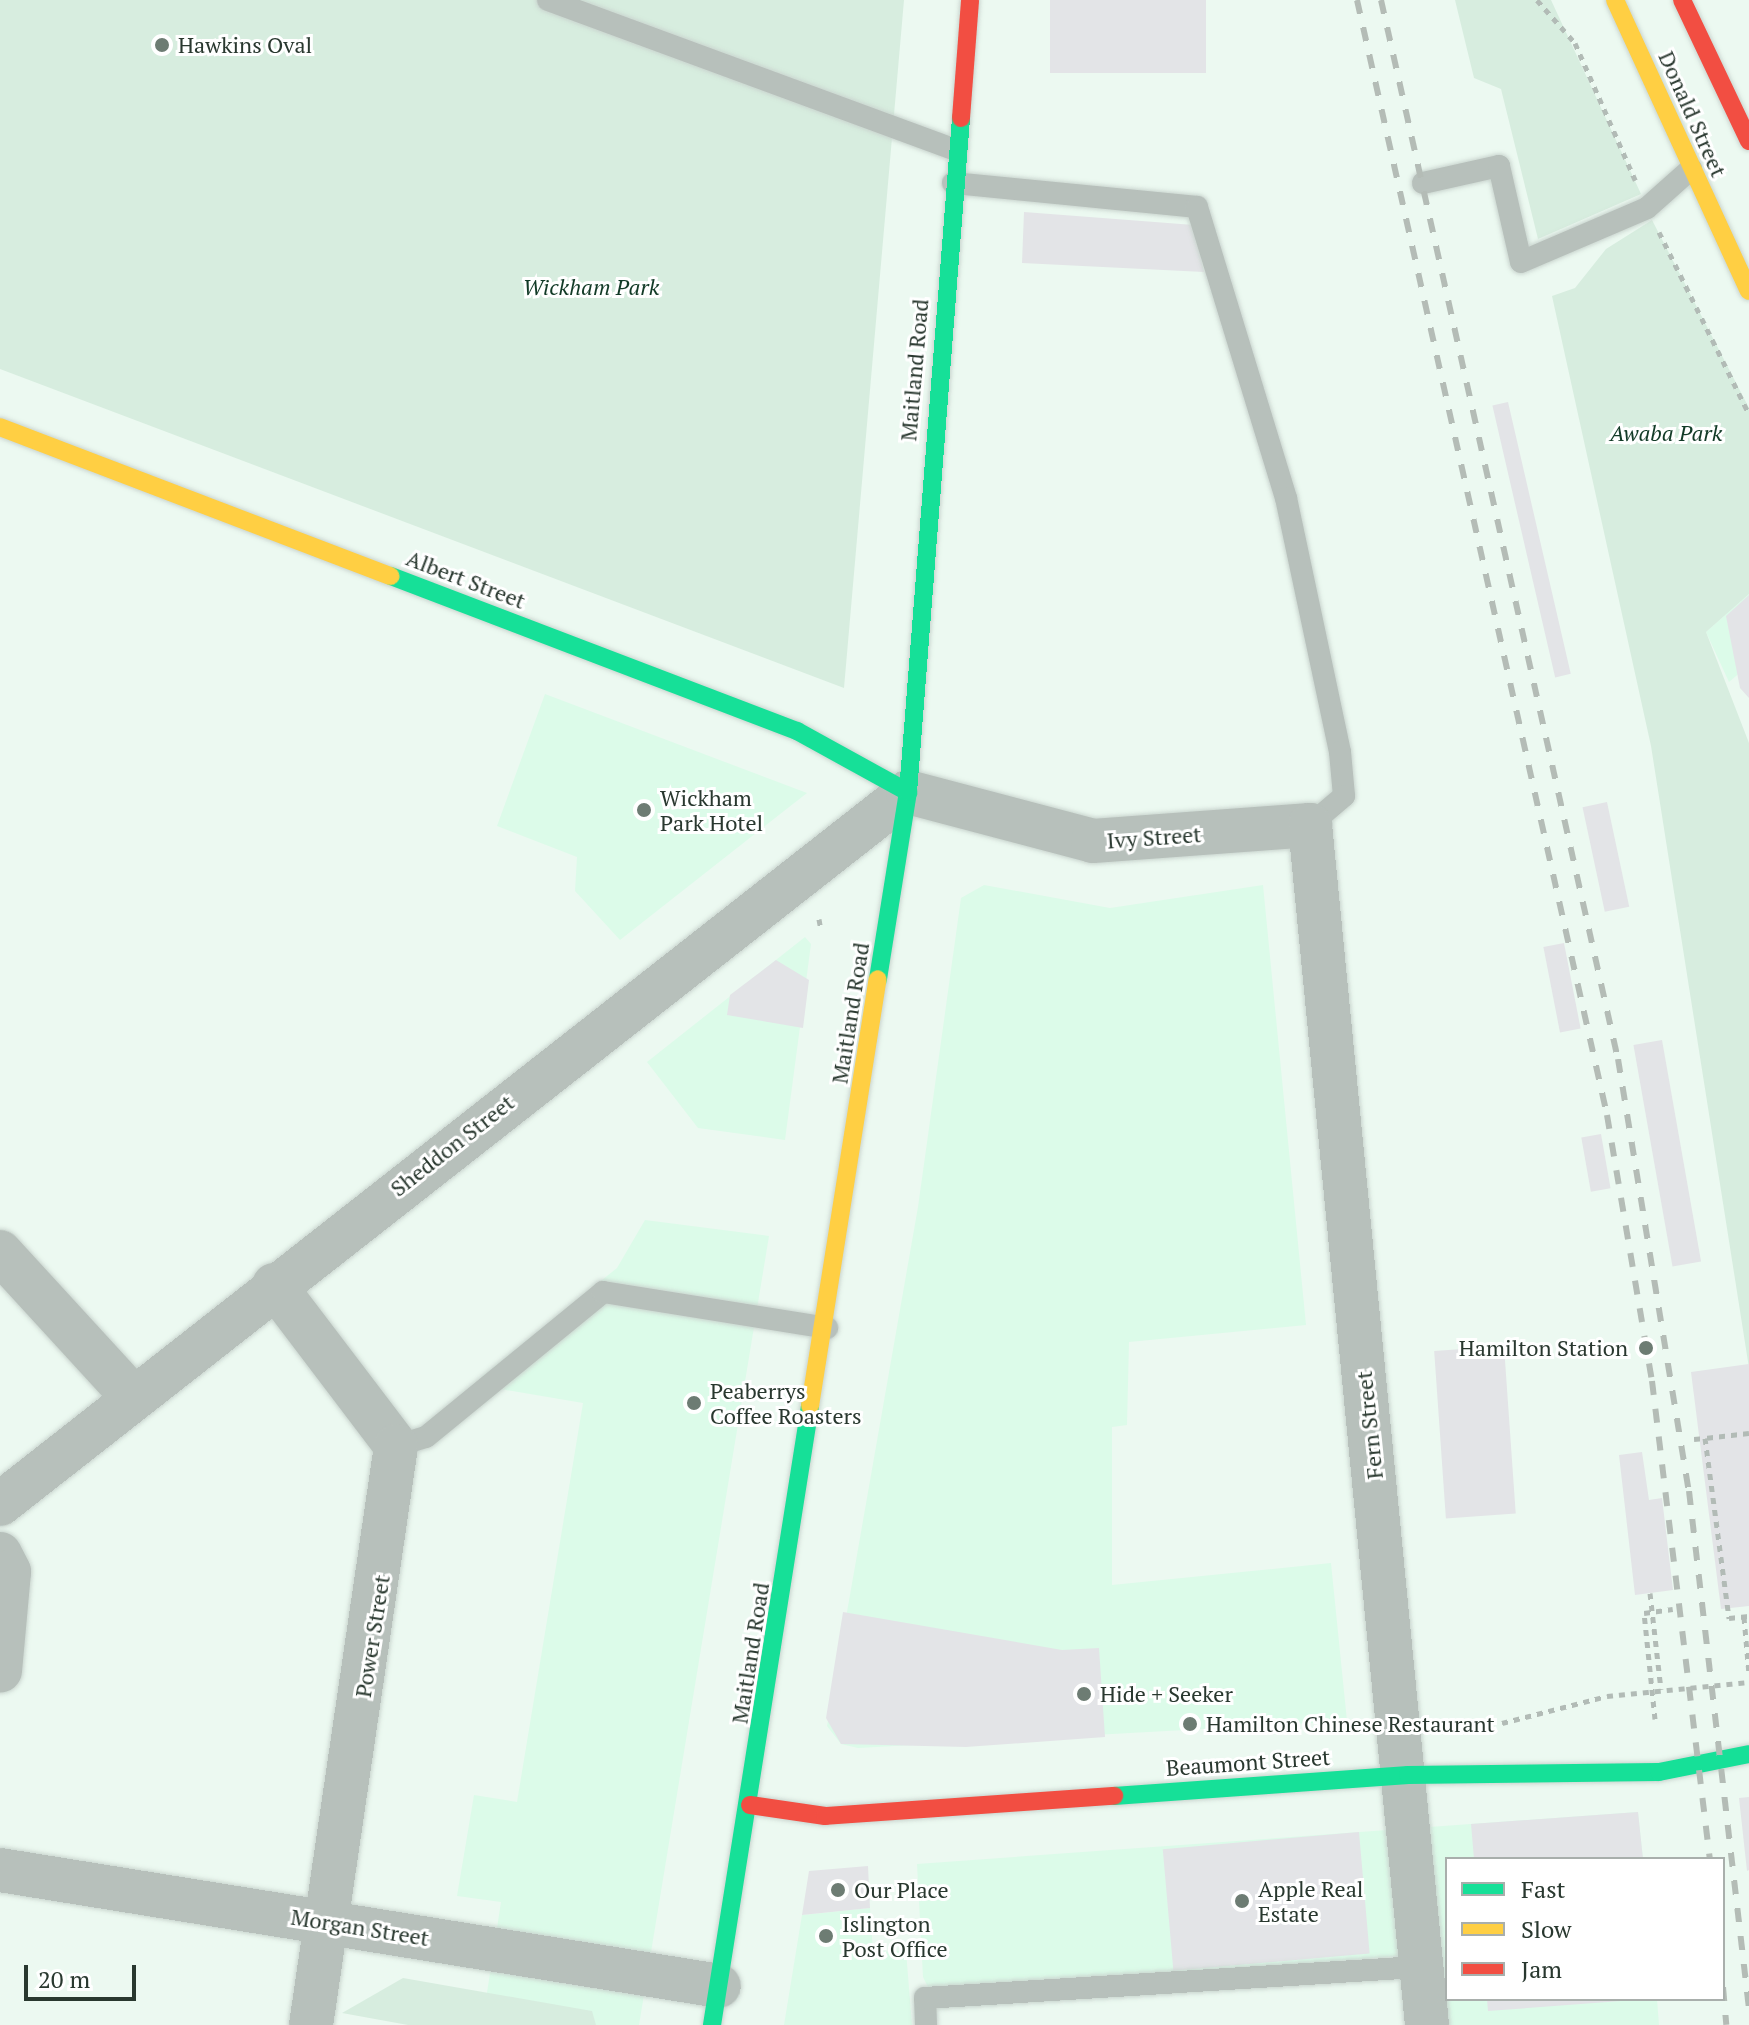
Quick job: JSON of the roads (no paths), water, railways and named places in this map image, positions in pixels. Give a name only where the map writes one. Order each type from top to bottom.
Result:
[{"type":"main road","name":"Maitland Road","points":[[715,2006],[827,1328],[908,792],[953,183],[970,0]]},
{"type":"main road","name":"Donald Street","points":[[1615,0],[1749,291]]},
{"type":"main road","name":"Donald Street","points":[[1682,0],[1734,134]]},
{"type":"main road","points":[[1691,169],[1734,134]]},
{"type":"main road","name":"Albert Street","points":[[0,427],[797,731],[908,792]]},
{"type":"main road","name":"Beaumont Street","points":[[750,1805],[825,1816],[1408,1775],[1659,1772],[1749,1754]]},
{"type":"street","name":"Ivy Street","points":[[908,792],[1093,841],[1310,825]]},
{"type":"street","name":"Sheddon Street","points":[[0,1504],[274,1285],[908,792]]},
{"type":"street","name":"Fern Street","points":[[1310,825],[1408,1775],[1427,2025]]},
{"type":"street","points":[[0,1252],[134,1398]]},
{"type":"street","points":[[274,1285],[396,1446]]},
{"type":"street","name":"Power Street","points":[[311,2025],[329,1922],[396,1446]]},
{"type":"street","points":[[0,1554],[9,1585],[0,1671]]},
{"type":"street","name":"Morgan Street","points":[[0,1870],[329,1922],[715,2006]]},
{"type":"lane","points":[[548,0],[956,150]]},
{"type":"lane","points":[[1423,183],[1499,166],[1521,262],[1647,208],[1691,169]]},
{"type":"lane","points":[[953,183],[1197,207],[1286,498],[1340,752],[1344,796],[1310,825]]},
{"type":"lane","points":[[396,1446],[426,1437],[603,1292],[827,1328]]},
{"type":"lane","points":[[926,2025],[925,1998],[1422,1967]]},
{"type":"railway","points":[[1357,0],[1607,1115],[1652,1381],[1710,1857]]},
{"type":"railway","points":[[1381,0],[1618,1059],[1689,1491],[1749,2009]]},
{"type":"railway","points":[[1724,2001],[1726,2025]]},
{"type":"place","name":"Hawkins Oval","points":[[162,45]]},
{"type":"place","name":"Wickham Park Hotel","points":[[644,810]]},
{"type":"place","name":"Hamilton Station","points":[[1646,1348]]},
{"type":"place","name":"Peaberrys Coffee Roasters","points":[[694,1403]]},
{"type":"place","name":"Hide + Seeker","points":[[1084,1694]]},
{"type":"place","name":"Hamilton Chinese Restaurant","points":[[1190,1724]]},
{"type":"place","name":"Our Place","points":[[838,1890]]},
{"type":"place","name":"Apple Real Estate","points":[[1242,1901]]},
{"type":"place","name":"Islington Post Office","points":[[826,1936]]},
{"type":"park label","name":"Wickham Park","points":[[591,287]]},
{"type":"park label","name":"Awaba Park","points":[[1666,433]]}]
